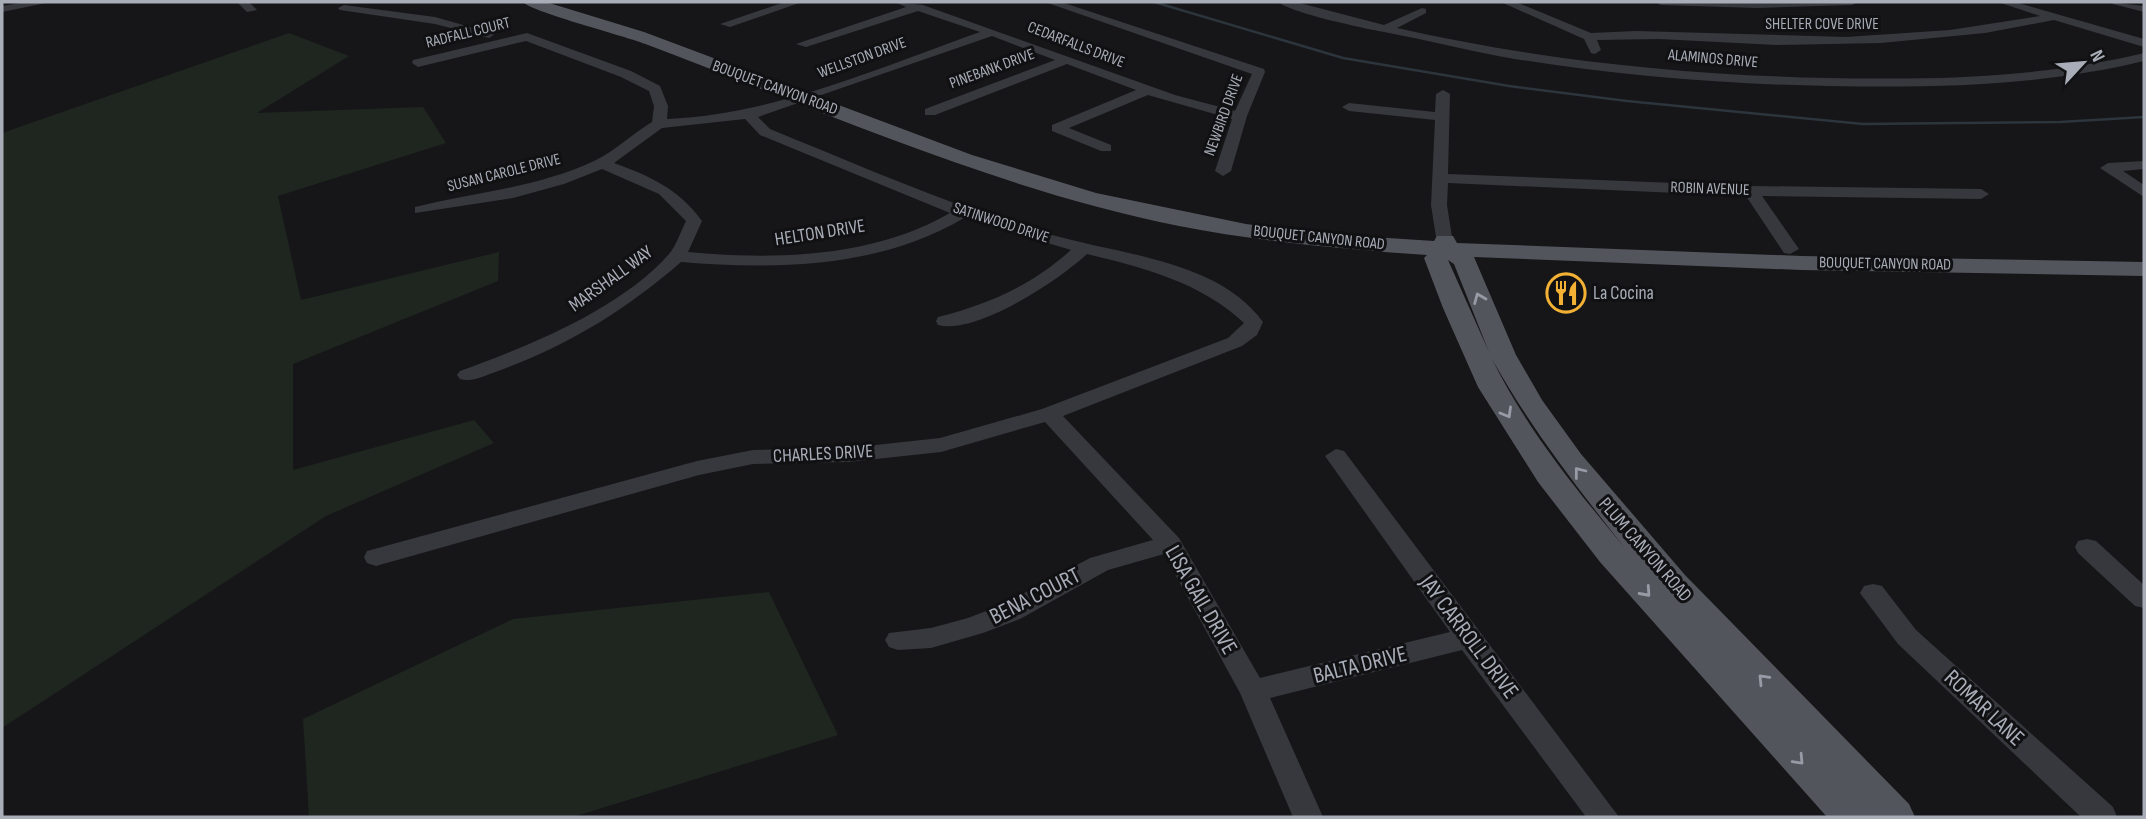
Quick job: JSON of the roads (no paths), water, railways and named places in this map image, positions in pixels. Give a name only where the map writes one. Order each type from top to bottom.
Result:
[{"type":"main road","name":"BOUQUET CANYON ROAD","points":[[531,2],[814,94]]},
{"type":"main road","name":"BOUQUET CANYON ROAD","points":[[569,2],[814,94],[965,159],[1090,198],[1178,219],[1327,241],[1921,259],[2144,269]]},
{"type":"main road","name":"PLUM CANYON ROAD","points":[[1852,817],[1630,574],[1549,475],[1504,408],[1455,309],[1436,258],[1446,243],[1464,260],[1503,355],[1529,401],[1596,494],[1673,584],[1895,817]]},
{"type":"main road","name":"BOUQUET CANYON ROAD","points":[[1720,253],[1790,248],[1921,259],[2144,261]]},
{"type":"street","points":[[2,9],[45,2]]},
{"type":"street","points":[[726,24],[796,2]]},
{"type":"street","name":"CEDARFALLS DRIVE","points":[[900,2],[993,32],[1202,109],[1240,116]]},
{"type":"street","name":"NEWBIRD DRIVE","points":[[1051,2],[1259,72],[1240,116],[1223,171]]},
{"type":"street","points":[[1513,4],[1544,2]]},
{"type":"street","points":[[1661,2],[1756,5],[1852,2]]},
{"type":"street","points":[[2004,2],[2144,43]]},
{"type":"street","points":[[2118,2],[2144,9]]},
{"type":"street","name":"ALAMINOS DRIVE","points":[[1295,3],[1385,29],[1507,52],[1602,66],[1789,82],[1930,84],[2041,76],[2144,57]]},
{"type":"street","points":[[1513,4],[1589,37],[1602,66]]},
{"type":"street","points":[[410,15],[430,6]]},
{"type":"street","points":[[802,44],[919,7]]},
{"type":"street","points":[[344,8],[454,22],[489,34]]},
{"type":"street","points":[[1385,29],[1422,11]]},
{"type":"street","name":"SHELTER COVE DRIVE","points":[[1589,37],[1626,33],[1774,41],[1898,39],[1991,30],[2054,16]]},
{"type":"street","name":"WELLSTON DRIVE","points":[[659,124],[749,115],[993,32]]},
{"type":"street","name":"RADFALL COURT","points":[[418,63],[527,37],[626,74],[655,89],[662,106],[659,124]]},
{"type":"street","name":"PINEBANK DRIVE","points":[[930,111],[1067,60]]},
{"type":"street","points":[[1106,148],[1057,128],[1148,90]]},
{"type":"street","name":"PLUM CANYON ROAD","points":[[1443,94],[1439,215],[1446,243]]},
{"type":"street","points":[[1349,107],[1443,117]]},
{"type":"street","name":"SATINWOOD DRIVE","points":[[749,115],[765,132],[963,212],[1084,248],[1156,264],[1180,273],[1228,300],[1254,322]]},
{"type":"street","name":"SUSAN CAROLE DRIVE","points":[[421,210],[562,179],[601,163],[632,146],[644,132],[659,124]]},
{"type":"street","name":"MARSHALL WAY","points":[[467,375],[529,353],[578,329],[639,289],[677,256],[694,221],[682,201],[656,184],[601,163]]},
{"type":"street","points":[[2144,165],[2108,168],[2144,192]]},
{"type":"street","name":"ROBIN AVENUE","points":[[1439,178],[1751,191],[1981,194]]},
{"type":"street","points":[[1751,191],[1790,248]]},
{"type":"street","name":"HELTON DRIVE","points":[[677,256],[731,262],[785,262],[922,234],[963,212]]},
{"type":"street","points":[[945,321],[1022,296],[1052,278],[1084,248]]},
{"type":"street","name":"CHARLES DRIVE","points":[[376,557],[697,468],[752,457],[848,455],[941,445],[1049,414],[1235,342],[1250,331],[1254,322]]},
{"type":"street","name":"LISA GAIL DRIVE","points":[[1049,414],[1170,544],[1253,691],[1308,817]]},
{"type":"street","name":"JAY CARROLL DRIVE","points":[[1336,456],[1468,638],[1604,817]]},
{"type":"street","name":"BENA COURT","points":[[898,639],[931,638],[974,626],[1012,612],[1098,564],[1170,544]]},
{"type":"street","points":[[2087,547],[2144,599]]},
{"type":"street","name":"ROMAR LANE","points":[[1873,593],[1907,637],[2102,817]]},
{"type":"street","name":"BALTA DRIVE","points":[[1253,691],[1468,638]]},
{"type":"waterway","points":[[1154,2],[1343,58],[1509,86],[1627,101],[1863,124],[2060,122],[2144,117]]},
{"type":"place","name":"La Cocina","points":[[1566,293]]}]
